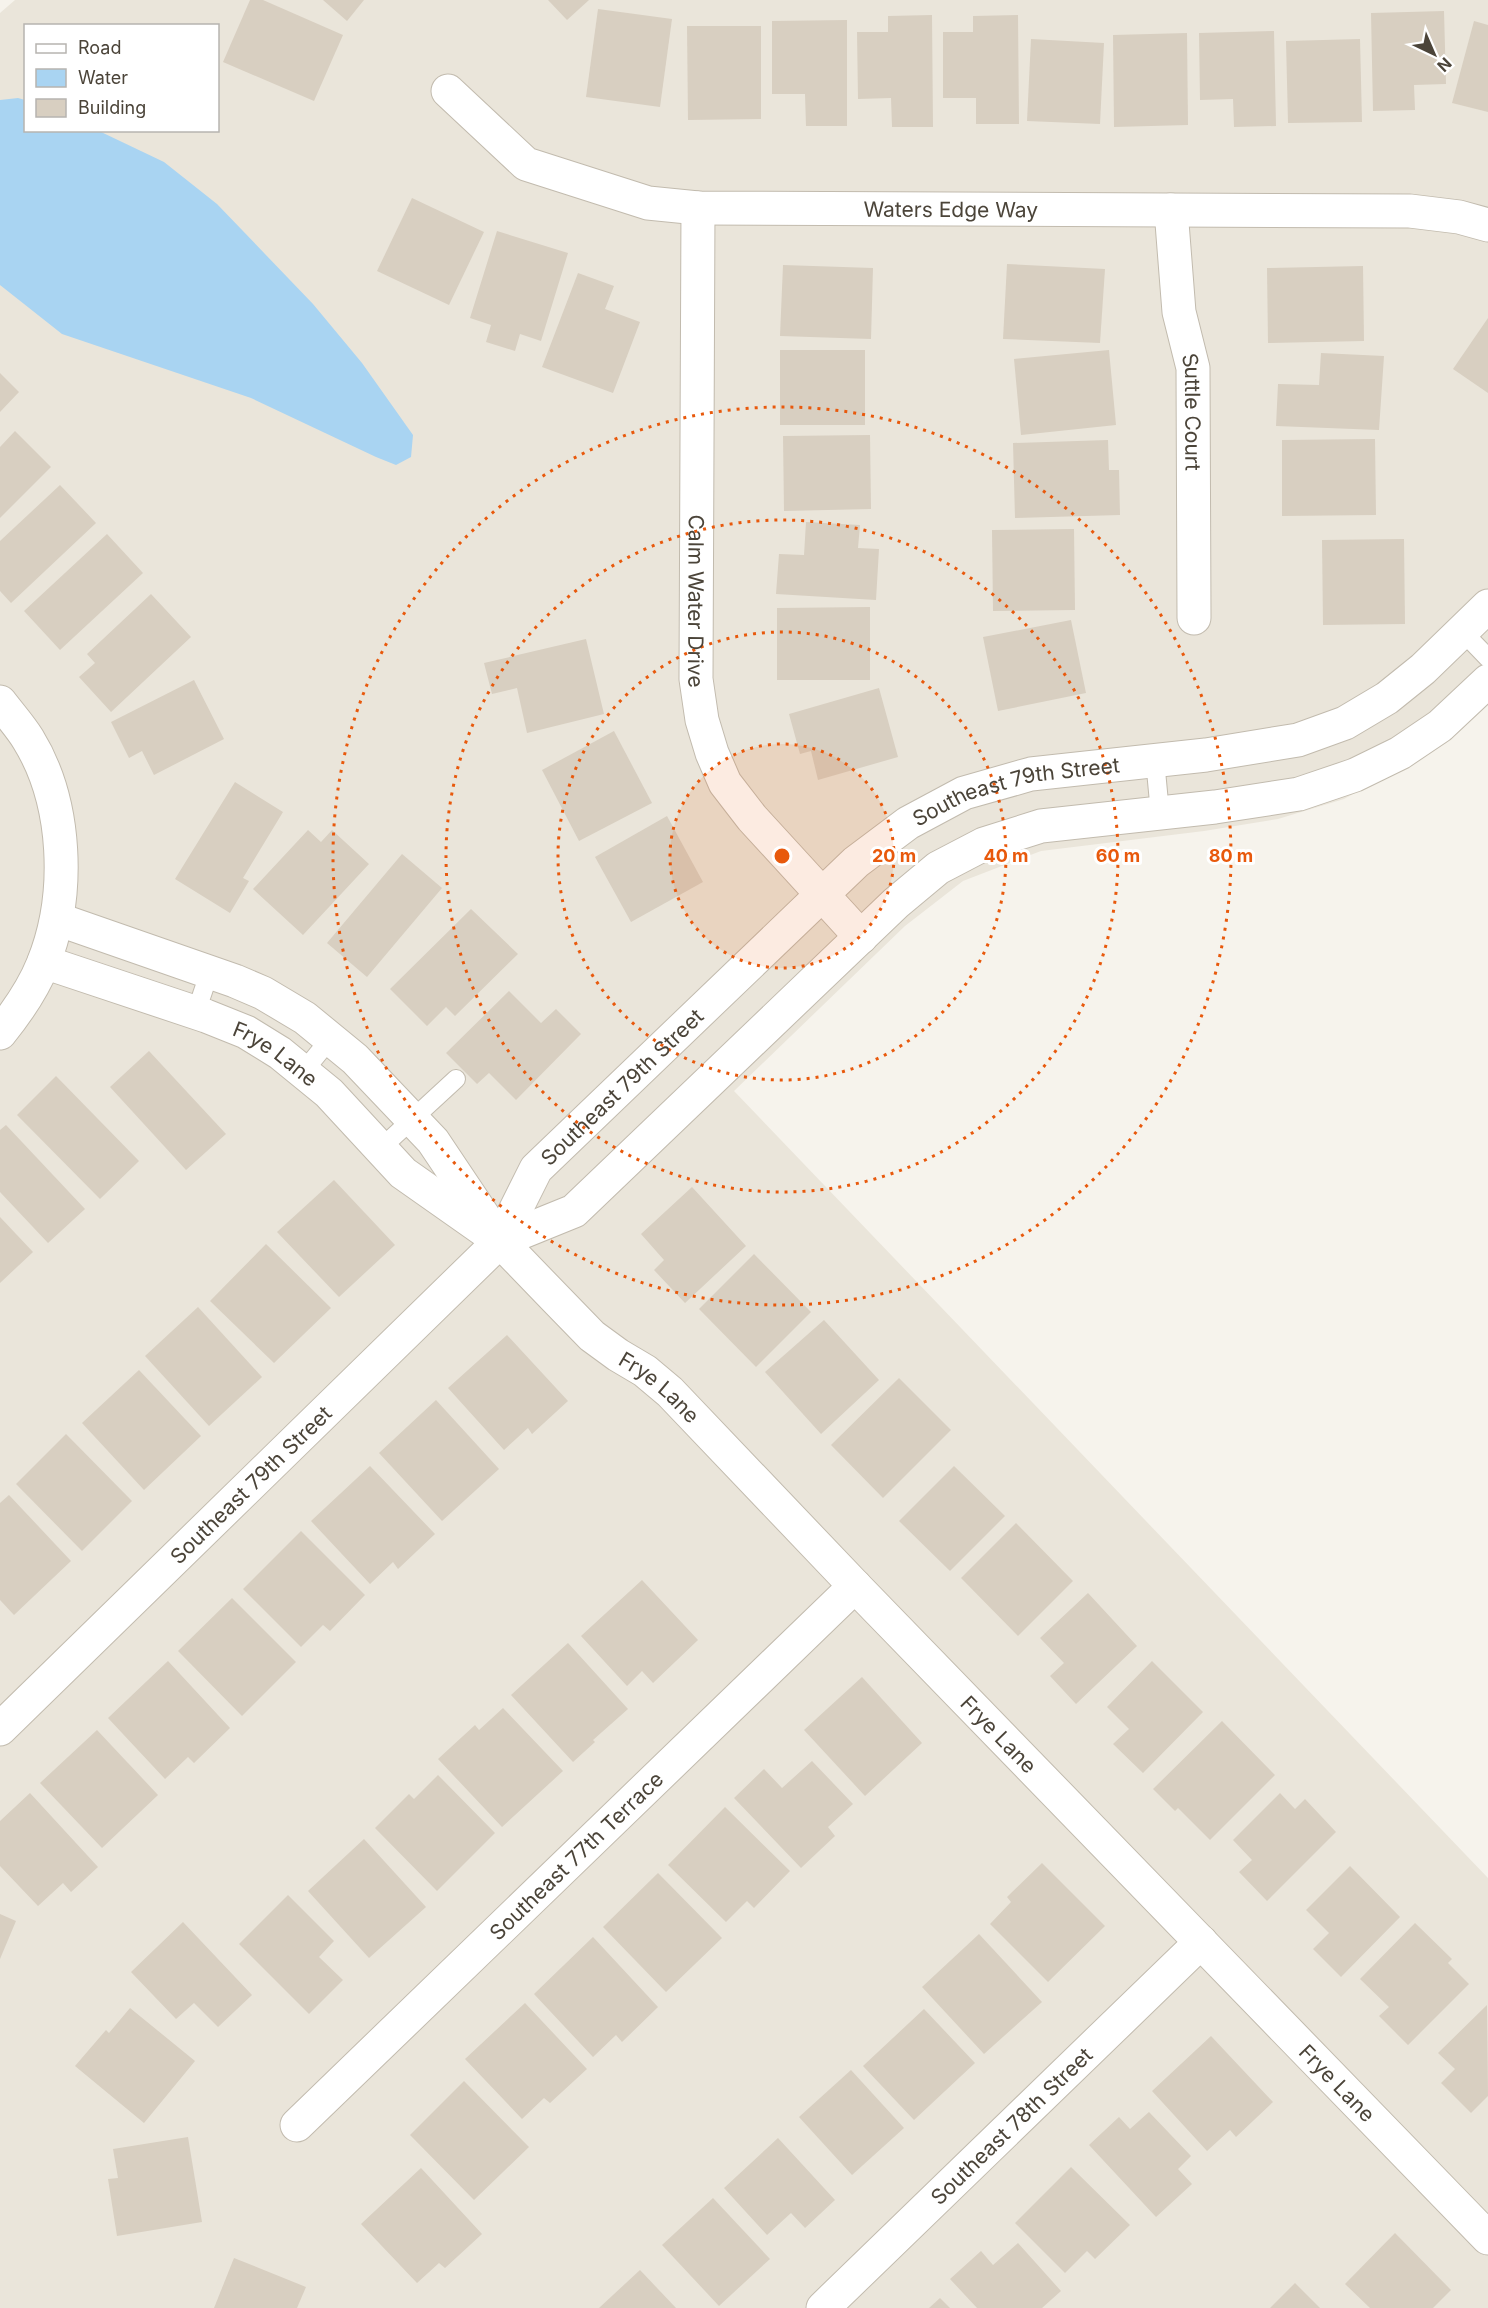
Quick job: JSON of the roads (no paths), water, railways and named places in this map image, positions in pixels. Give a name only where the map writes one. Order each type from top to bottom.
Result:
[{"type":"street","name":"Waters Edge Way","points":[[448,91],[526,164],[648,203],[698,207],[1410,211],[1459,216],[1488,225]]},
{"type":"street","name":"Calm Water Drive","points":[[698,207],[696,679],[702,720],[711,753],[725,783],[752,818],[861,937]]},
{"type":"street","name":"Suttle Court","points":[[1172,210],[1179,312],[1193,368],[1194,618]]},
{"type":"street","name":"Southeast 79th Street","points":[[0,1729],[500,1241],[536,1169],[856,862],[908,823],[964,793],[1031,774],[1206,755],[1298,740],[1345,723],[1388,698],[1423,669],[1488,606]]},
{"type":"street","name":"Southeast 79th Street","points":[[500,1241],[574,1211],[896,903],[938,868],[984,844],[1041,826],[1299,794],[1355,775],[1400,753],[1430,733],[1488,681]]},
{"type":"street","points":[[0,702],[28,740],[42,770],[56,812],[62,862],[57,919],[44,962],[20,1006],[0,1033]]},
{"type":"street","name":"Frye Lane","points":[[57,919],[210,971],[263,993],[305,1018],[355,1059],[433,1141],[500,1241],[592,1336],[645,1371],[670,1392],[855,1586],[1488,2238]]},
{"type":"street","name":"Frye Lane","points":[[44,962],[196,1012],[246,1032],[280,1053],[328,1093],[403,1173],[500,1241]]},
{"type":"street","name":"Southeast 77th Terrace","points":[[297,2125],[855,1586]]},
{"type":"street","name":"Southeast 78th Street","points":[[823,2308],[1201,1942]]},
{"type":"lane","points":[[1462,632],[1488,658]]},
{"type":"lane","points":[[1155,760],[1160,813]]},
{"type":"lane","points":[[196,1012],[210,971]]},
{"type":"lane","points":[[303,1072],[330,1039]]},
{"type":"lane","points":[[380,1149],[456,1079]]},
{"type":"water","points":[[0,100],[24,100],[24,132],[101,132],[164,162],[217,204],[313,304],[362,363],[413,435],[411,457],[396,465],[251,398],[62,334],[0,285]]}]
